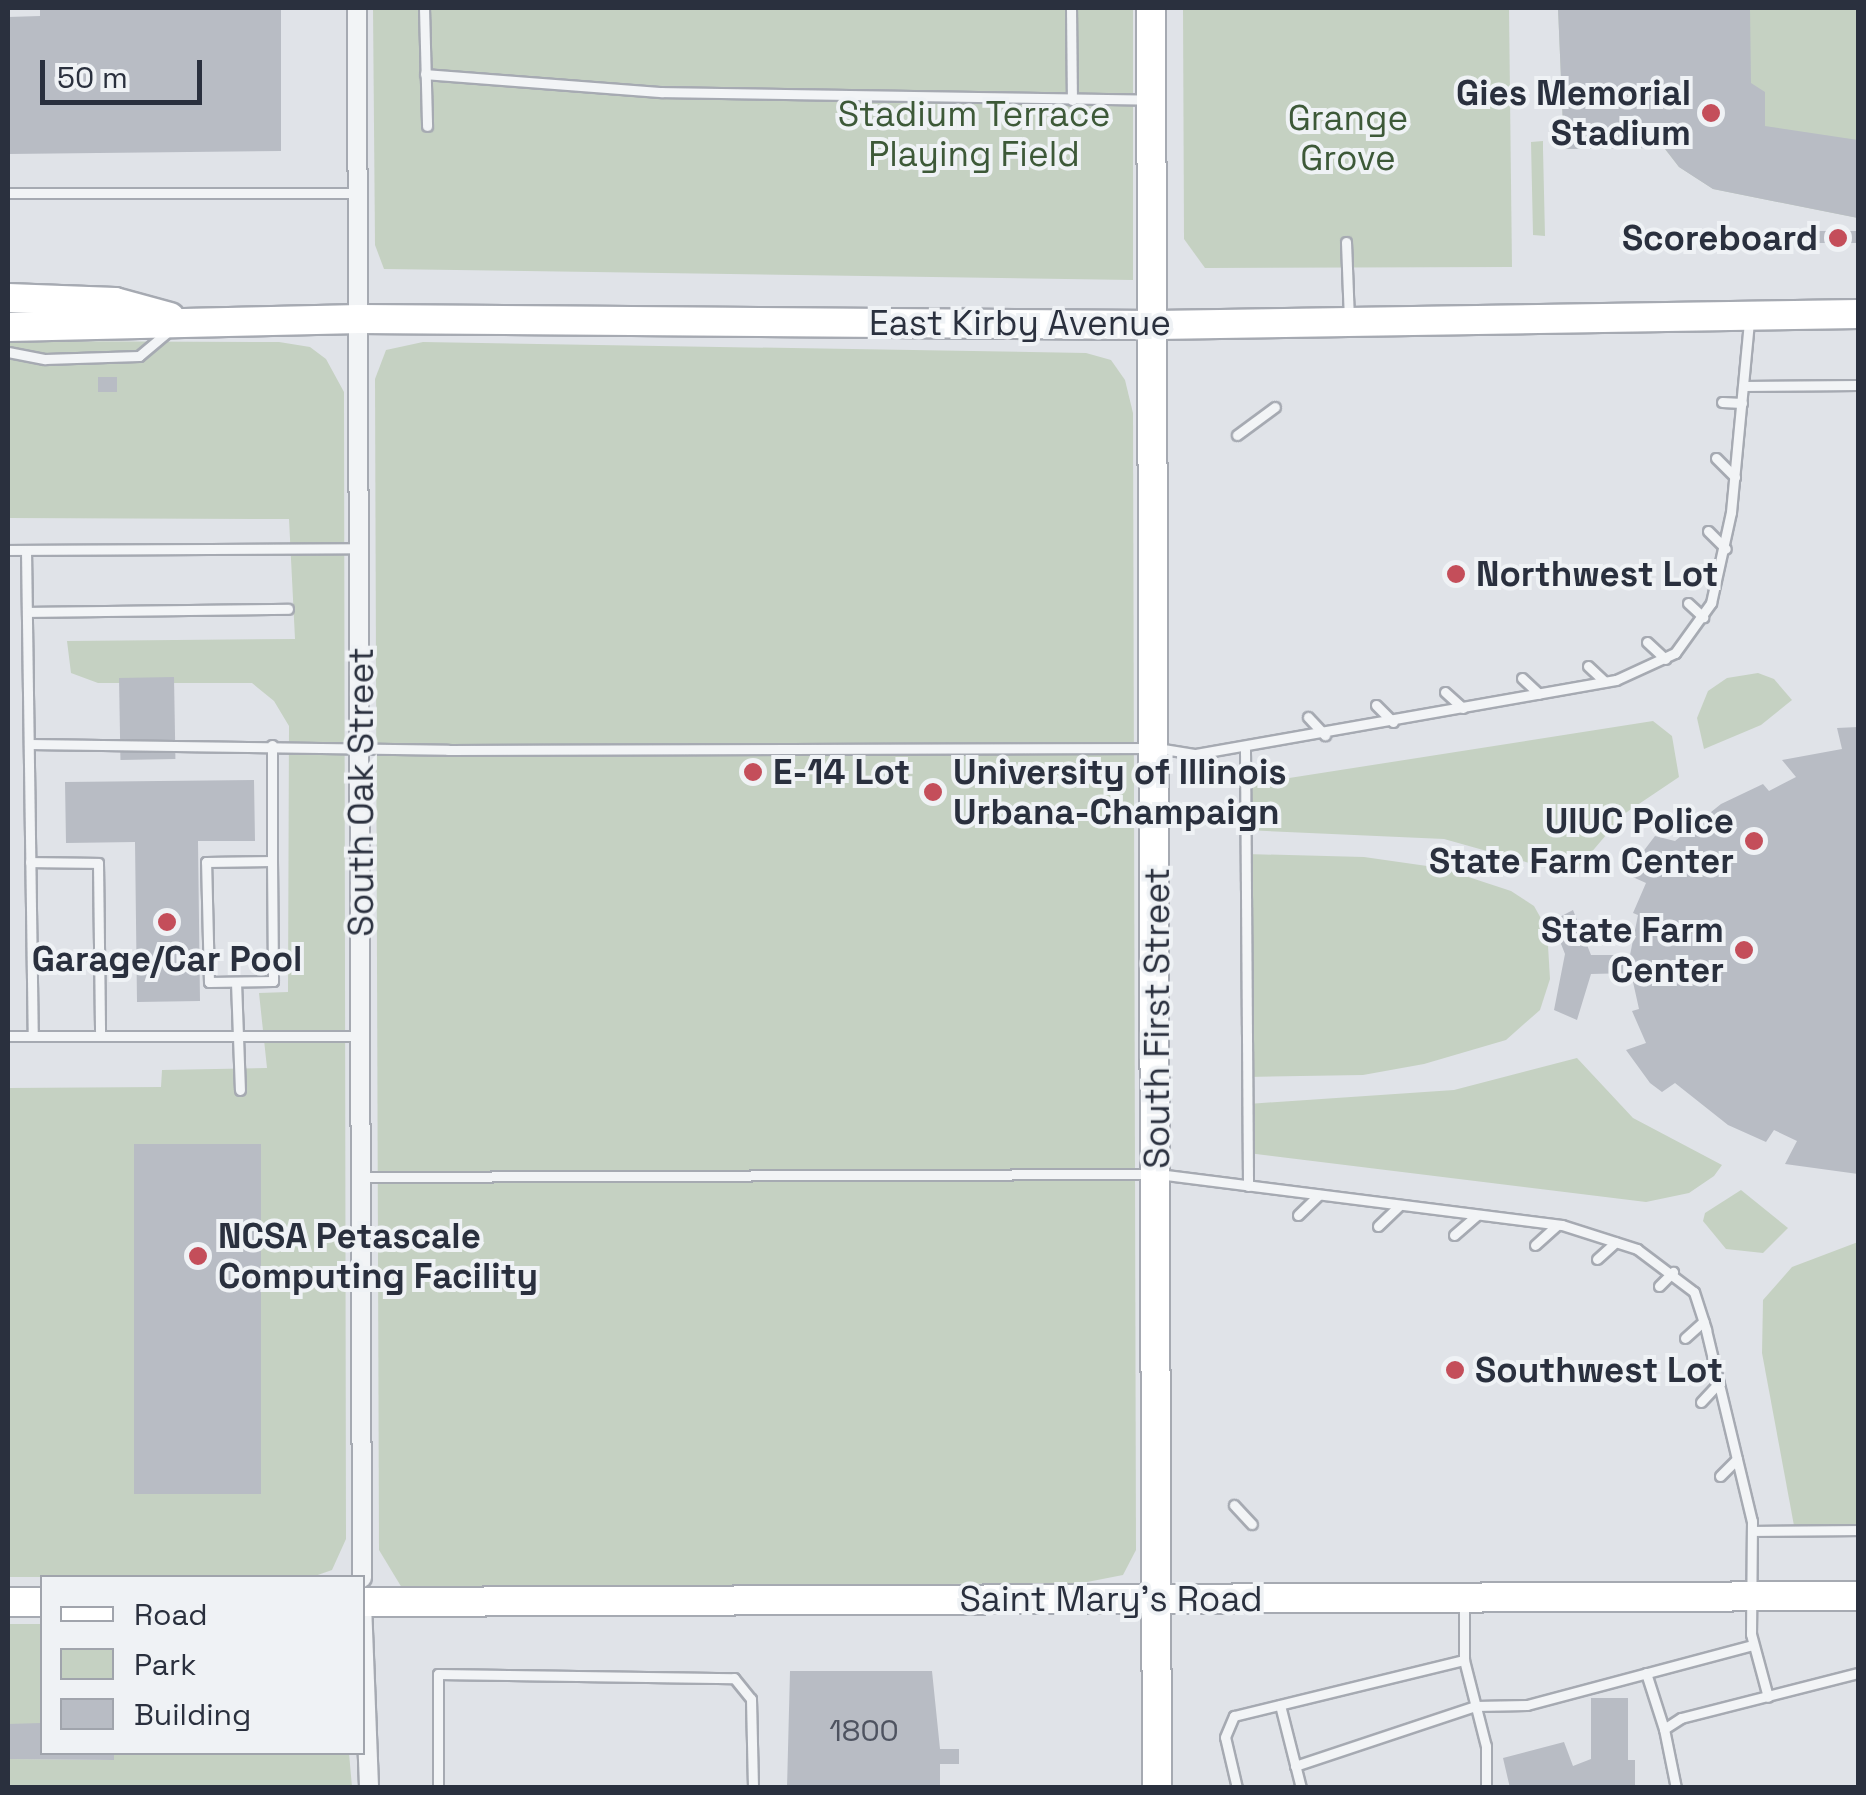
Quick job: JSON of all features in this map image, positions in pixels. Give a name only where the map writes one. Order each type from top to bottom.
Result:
[{"type":"main road","name":"South First Street","points":[[1151,8],[1156,325],[1157,1788]]},
{"type":"main road","name":"East Kirby Avenue","points":[[8,298],[115,302],[182,320]]},
{"type":"main road","name":"East Kirby Avenue","points":[[8,327],[125,328],[182,320],[360,318],[1156,325],[1858,314]]},
{"type":"main road","name":"Saint Mary's Road","points":[[365,1603],[1858,1596]]},
{"type":"main road","points":[[8,1602],[40,1602]]},
{"type":"street","name":"South Oak Street","points":[[357,8],[362,1575]]},
{"type":"street","points":[[365,1682],[369,1788]]},
{"type":"lane","points":[[424,8],[427,126]]},
{"type":"lane","points":[[1071,8],[1072,100]]},
{"type":"lane","points":[[426,74],[661,92],[1152,100]]},
{"type":"lane","points":[[8,193],[359,193]]},
{"type":"lane","points":[[1346,242],[1349,322]]},
{"type":"lane","points":[[29,744],[1245,750],[1604,682],[1665,659],[1703,618],[1726,549],[1750,314]]},
{"type":"lane","points":[[8,352],[45,359],[139,356],[182,320]]},
{"type":"lane","points":[[1743,386],[1858,385]]},
{"type":"lane","points":[[1722,402],[1742,403]]},
{"type":"lane","points":[[1237,435],[1275,408]]},
{"type":"lane","points":[[1716,458],[1735,476]]},
{"type":"lane","points":[[1708,531],[1726,549]]},
{"type":"lane","points":[[8,550],[361,548]]},
{"type":"lane","points":[[26,550],[33,1035]]},
{"type":"lane","points":[[1688,604],[1703,618]]},
{"type":"lane","points":[[27,612],[288,609]]},
{"type":"lane","points":[[1647,642],[1665,659]]},
{"type":"lane","points":[[1588,666],[1604,682]]},
{"type":"lane","points":[[1522,678],[1539,694]]},
{"type":"lane","points":[[1446,692],[1463,708]]},
{"type":"lane","points":[[1376,704],[1393,722]]},
{"type":"lane","points":[[1308,717],[1325,735]]},
{"type":"lane","points":[[272,745],[273,981],[209,982],[206,862],[272,861]]},
{"type":"lane","points":[[1245,750],[1248,1186]]},
{"type":"lane","points":[[30,862],[98,863],[100,1034]]},
{"type":"lane","points":[[236,982],[240,1090]]},
{"type":"lane","points":[[8,1036],[362,1036]]},
{"type":"lane","points":[[362,1177],[1158,1174],[1557,1224],[1616,1242],[1674,1272],[1694,1292],[1704,1321],[1752,1531],[1750,1596],[1754,1645],[1768,1697]]},
{"type":"lane","points":[[1298,1215],[1319,1195]]},
{"type":"lane","points":[[1378,1226],[1400,1205]]},
{"type":"lane","points":[[1454,1235],[1477,1214]]},
{"type":"lane","points":[[1535,1245],[1557,1224]]},
{"type":"lane","points":[[1597,1259],[1616,1242]]},
{"type":"lane","points":[[1658,1286],[1674,1272]]},
{"type":"lane","points":[[1685,1338],[1704,1321]]},
{"type":"lane","points":[[1701,1402],[1719,1383]]},
{"type":"lane","points":[[1720,1476],[1737,1459]]},
{"type":"lane","points":[[1234,1505],[1252,1524]]},
{"type":"lane","points":[[1752,1531],[1858,1530]]},
{"type":"lane","points":[[1464,1598],[1464,1660],[1486,1746],[1486,1788]]},
{"type":"lane","points":[[1296,1766],[1475,1706],[1527,1705],[1754,1645]]},
{"type":"lane","points":[[1237,1788],[1227,1724],[1280,1705],[1464,1660]]},
{"type":"lane","points":[[1646,1672],[1664,1729],[1676,1788]]},
{"type":"lane","points":[[438,1788],[438,1674],[734,1678],[751,1699],[752,1788]]},
{"type":"lane","points":[[1664,1729],[1680,1718],[1858,1674]]},
{"type":"lane","points":[[1280,1705],[1301,1788]]},
{"type":"green space","name":"Stadium Terrace Playing Field","points":[[373,8],[1133,8],[1133,280],[384,269],[375,245]]},
{"type":"green space","name":"Grange Grove","points":[[1183,8],[1509,8],[1512,267],[1205,268],[1184,239]]},
{"type":"green space","name":"Gies Memorial Stadium","points":[[1558,8],[1858,8],[1858,218],[1713,189],[1679,167],[1657,139],[1656,148],[1564,149]]},
{"type":"green space","points":[[1543,141],[1545,236],[1533,235],[1531,142]]},
{"type":"green space","points":[[8,341],[279,342],[310,347],[326,359],[344,392],[346,1539],[332,1570],[318,1575],[8,1577],[8,1088],[161,1087],[162,1070],[267,1068],[259,993],[288,992],[289,726],[274,701],[252,683],[98,683],[71,673],[67,641],[295,639],[289,519],[8,518]]},
{"type":"green space","points":[[423,342],[1086,353],[1111,360],[1125,380],[1133,413],[1136,1550],[1123,1575],[1082,1583],[402,1588],[379,1550],[375,379],[386,350]]},
{"type":"green space","points":[[1758,673],[1774,679],[1792,700],[1761,725],[1704,749],[1697,718],[1708,691],[1727,678]]},
{"type":"green space","points":[[1653,721],[1672,736],[1679,777],[1624,814],[1572,875],[1444,839],[1245,830],[1245,785]]},
{"type":"green space","points":[[1246,854],[1364,857],[1441,868],[1511,891],[1534,906],[1547,929],[1550,979],[1540,1010],[1506,1040],[1424,1064],[1363,1075],[1247,1077]]},
{"type":"green space","points":[[1577,1058],[1633,1118],[1722,1165],[1714,1176],[1689,1193],[1646,1202],[1248,1153],[1248,1104],[1454,1090]]},
{"type":"green space","points":[[1741,1190],[1788,1228],[1763,1253],[1726,1249],[1703,1221],[1705,1213]]},
{"type":"green space","points":[[1858,1242],[1858,1530],[1795,1531],[1762,1353],[1763,1300],[1792,1267]]},
{"type":"green space","points":[[8,1624],[40,1624],[40,1724],[8,1724]]},
{"type":"green space","points":[[114,1755],[349,1755],[352,1787],[8,1788],[8,1759],[113,1760]]},
{"type":"building","points":[[40,8],[281,8],[281,151],[8,154],[8,17],[40,16]]},
{"type":"building","name":"Gies Memorial Stadium","points":[[1558,8],[1750,8],[1751,83],[1765,92],[1765,126],[1858,140],[1858,218],[1713,189],[1679,167],[1656,137],[1656,148],[1564,149]]},
{"type":"building","name":"Scoreboard","points":[[1817,231],[1858,231],[1858,243],[1817,243]]},
{"type":"building","points":[[98,377],[117,377],[117,392],[98,392]]},
{"type":"building","points":[[174,677],[175,759],[120,760],[119,678]]},
{"type":"building","name":"State Farm Center","points":[[1858,727],[1858,1174],[1785,1164],[1797,1141],[1774,1130],[1766,1142],[1728,1125],[1675,1083],[1662,1092],[1650,1083],[1626,1050],[1646,1043],[1632,1011],[1639,1009],[1631,973],[1591,974],[1577,1020],[1554,1010],[1565,954],[1552,921],[1573,910],[1591,955],[1630,955],[1638,915],[1633,913],[1646,883],[1626,874],[1655,836],[1675,841],[1721,804],[1763,784],[1769,791],[1796,777],[1782,760],[1842,749],[1837,728]]},
{"type":"building","name":"Garage/Car Pool","points":[[254,780],[255,841],[198,841],[200,1001],[137,1002],[135,842],[66,843],[65,782]]},
{"type":"building","name":"NCSA Petascale Computing Facility","points":[[134,1144],[261,1144],[261,1494],[134,1494]]},
{"type":"building","points":[[790,1671],[932,1671],[940,1749],[959,1749],[959,1764],[940,1764],[940,1788],[787,1788]]},
{"type":"building","points":[[1591,1698],[1628,1698],[1628,1760],[1635,1760],[1635,1788],[1510,1788],[1503,1758],[1564,1742],[1573,1766],[1591,1759]]},
{"type":"building","points":[[40,1723],[40,1755],[114,1755],[114,1760],[8,1759],[8,1724]]},
{"type":"place","name":"Gies Memorial Stadium","points":[[1711,113]]},
{"type":"place","name":"Scoreboard","points":[[1838,238]]},
{"type":"place","name":"Northwest Lot","points":[[1456,574]]},
{"type":"place","name":"E-14 Lot","points":[[753,772]]},
{"type":"place","name":"University of Illinois Urbana-Champaign","points":[[933,792]]},
{"type":"place","name":"UIUC Police State Farm Center","points":[[1754,841]]},
{"type":"place","name":"Garage/Car Pool","points":[[167,922]]},
{"type":"place","name":"State Farm Center","points":[[1744,950]]},
{"type":"place","name":"NCSA Petascale Computing Facility","points":[[198,1256]]},
{"type":"place","name":"Southwest Lot","points":[[1455,1370]]}]
